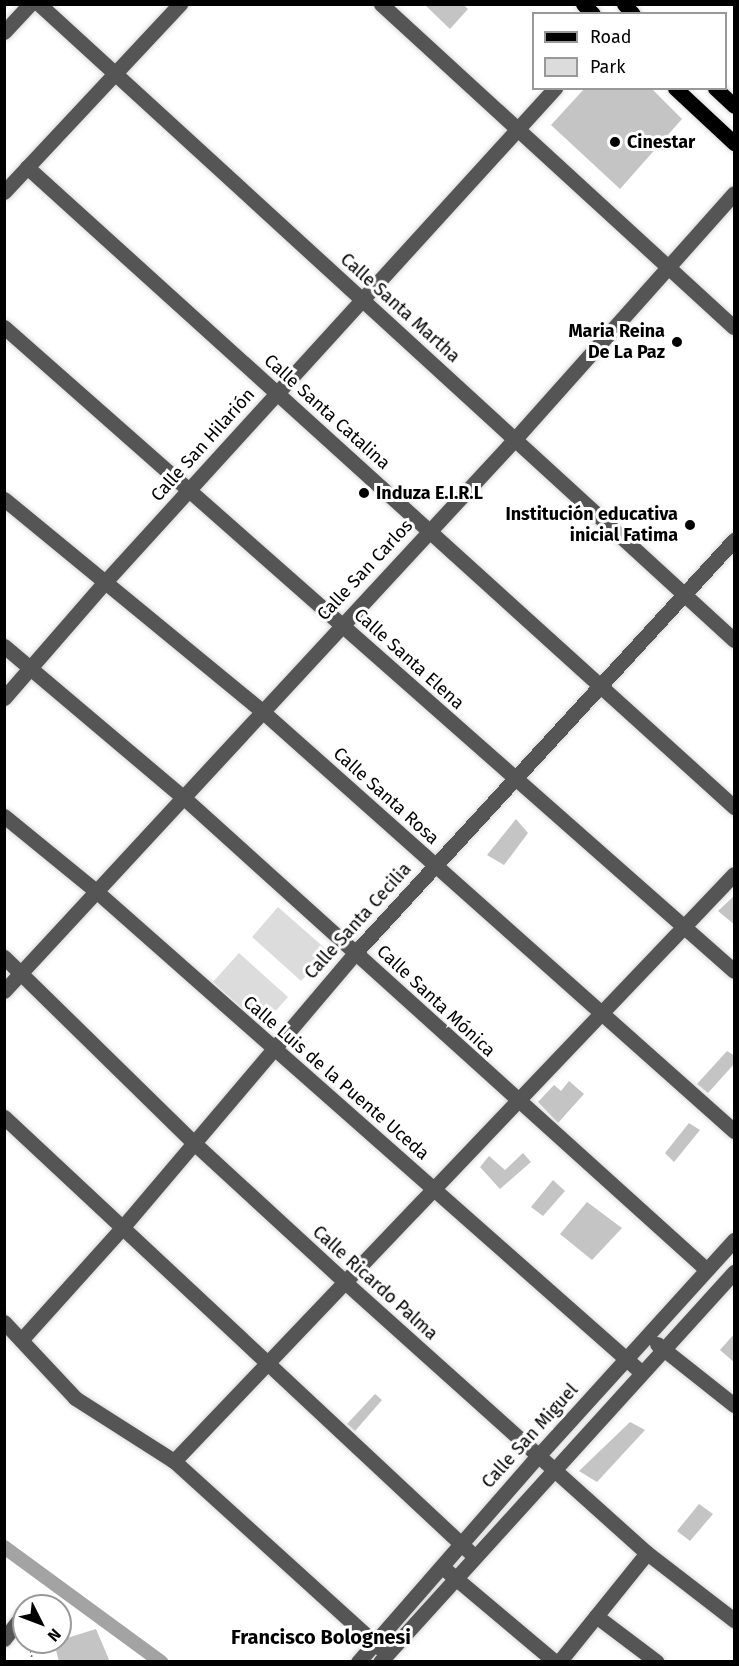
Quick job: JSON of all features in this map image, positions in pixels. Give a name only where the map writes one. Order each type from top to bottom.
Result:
[{"type":"main road","points":[[677,90],[735,143]]},
{"type":"main road","points":[[717,90],[735,106]]},
{"type":"street","points":[[4,192],[180,4]]},
{"type":"street","points":[[381,4],[735,327]]},
{"type":"street","points":[[4,32],[39,5]]},
{"type":"street","name":"Calle Santa Martha","points":[[39,5],[735,640]]},
{"type":"street","name":"Calle San Hilarión","points":[[4,698],[104,583],[276,393],[364,301],[553,90]]},
{"type":"street","name":"Calle Santa Catalina","points":[[27,167],[735,807]]},
{"type":"street","name":"Calle San Carlos","points":[[4,991],[428,530],[515,439],[735,193]]},
{"type":"street","name":"Calle Santa Elena","points":[[4,327],[683,928],[735,970]]},
{"type":"street","name":"Calle Santa Rosa","points":[[4,500],[262,711],[735,1131]]},
{"type":"street","name":"Calle Santa Cecilia","points":[[22,1339],[122,1228],[271,1049],[355,953],[735,540]]},
{"type":"street","name":"Calle Santa Mónica","points":[[4,646],[183,797],[517,1102],[706,1269]]},
{"type":"street","name":"Calle Luis de la Puente Uceda","points":[[4,816],[96,891],[271,1049],[641,1372]]},
{"type":"street","points":[[174,1461],[735,874]]},
{"type":"street","name":"Calle Ricardo Palma","points":[[4,957],[22,972],[194,1143],[346,1283],[647,1552],[735,1620]]},
{"type":"street","points":[[4,1117],[473,1555]]},
{"type":"street","name":"Calle San Miguel","points":[[358,1662],[646,1335],[735,1240]]},
{"type":"street","name":"Calle San Miguel","points":[[383,1657],[453,1576],[735,1272]]},
{"type":"street","points":[[4,1322],[75,1398],[174,1461],[374,1642],[383,1657]]},
{"type":"street","points":[[646,1335],[735,1405]]},
{"type":"street","points":[[441,1566],[557,1662],[647,1552]]},
{"type":"street","points":[[596,1616],[657,1662]]},
{"type":"green space","points":[[278,907],[328,951],[301,981],[252,937]]},
{"type":"green space","points":[[239,953],[288,997],[262,1026],[213,982]]},
{"type":"building","points":[[424,4],[463,4],[468,9],[450,29]]},
{"type":"building","name":"Cinestar","points":[[583,90],[653,90],[682,119],[620,189],[551,125]]},
{"type":"building","points":[[516,819],[528,833],[504,865],[487,855]]},
{"type":"building","points":[[735,895],[735,925],[718,911]]},
{"type":"building","points":[[727,1051],[735,1056],[735,1063],[708,1093],[697,1084]]},
{"type":"building","points":[[569,1081],[584,1094],[558,1123],[538,1102],[554,1085],[561,1091]]},
{"type":"building","points":[[689,1123],[700,1130],[674,1162],[665,1153]]},
{"type":"building","points":[[523,1153],[531,1162],[500,1189],[480,1167],[489,1156],[505,1170]]},
{"type":"building","points":[[553,1180],[565,1191],[543,1216],[531,1207]]},
{"type":"building","points":[[587,1202],[622,1228],[592,1260],[560,1234]]},
{"type":"building","points":[[735,1333],[735,1363],[720,1350]]},
{"type":"building","points":[[375,1394],[382,1400],[355,1431],[347,1424]]},
{"type":"building","points":[[630,1422],[645,1430],[597,1482],[579,1471]]},
{"type":"building","points":[[699,1504],[713,1514],[690,1541],[677,1531]]},
{"type":"building","points":[[96,1629],[110,1662],[59,1662],[57,1654],[72,1654],[72,1636]]},
{"type":"waterway","points":[[4,1547],[161,1662]]},
{"type":"place","name":"Cinestar","points":[[615,142]]},
{"type":"place","name":"Maria Reina De La Paz","points":[[677,342]]},
{"type":"place","name":"Induza E.I.R.L","points":[[364,493]]},
{"type":"place","name":"Institución educativa inicial Fatima","points":[[690,525]]},
{"type":"district","name":"Francisco Bolognesi","points":[[321,1637]]}]
